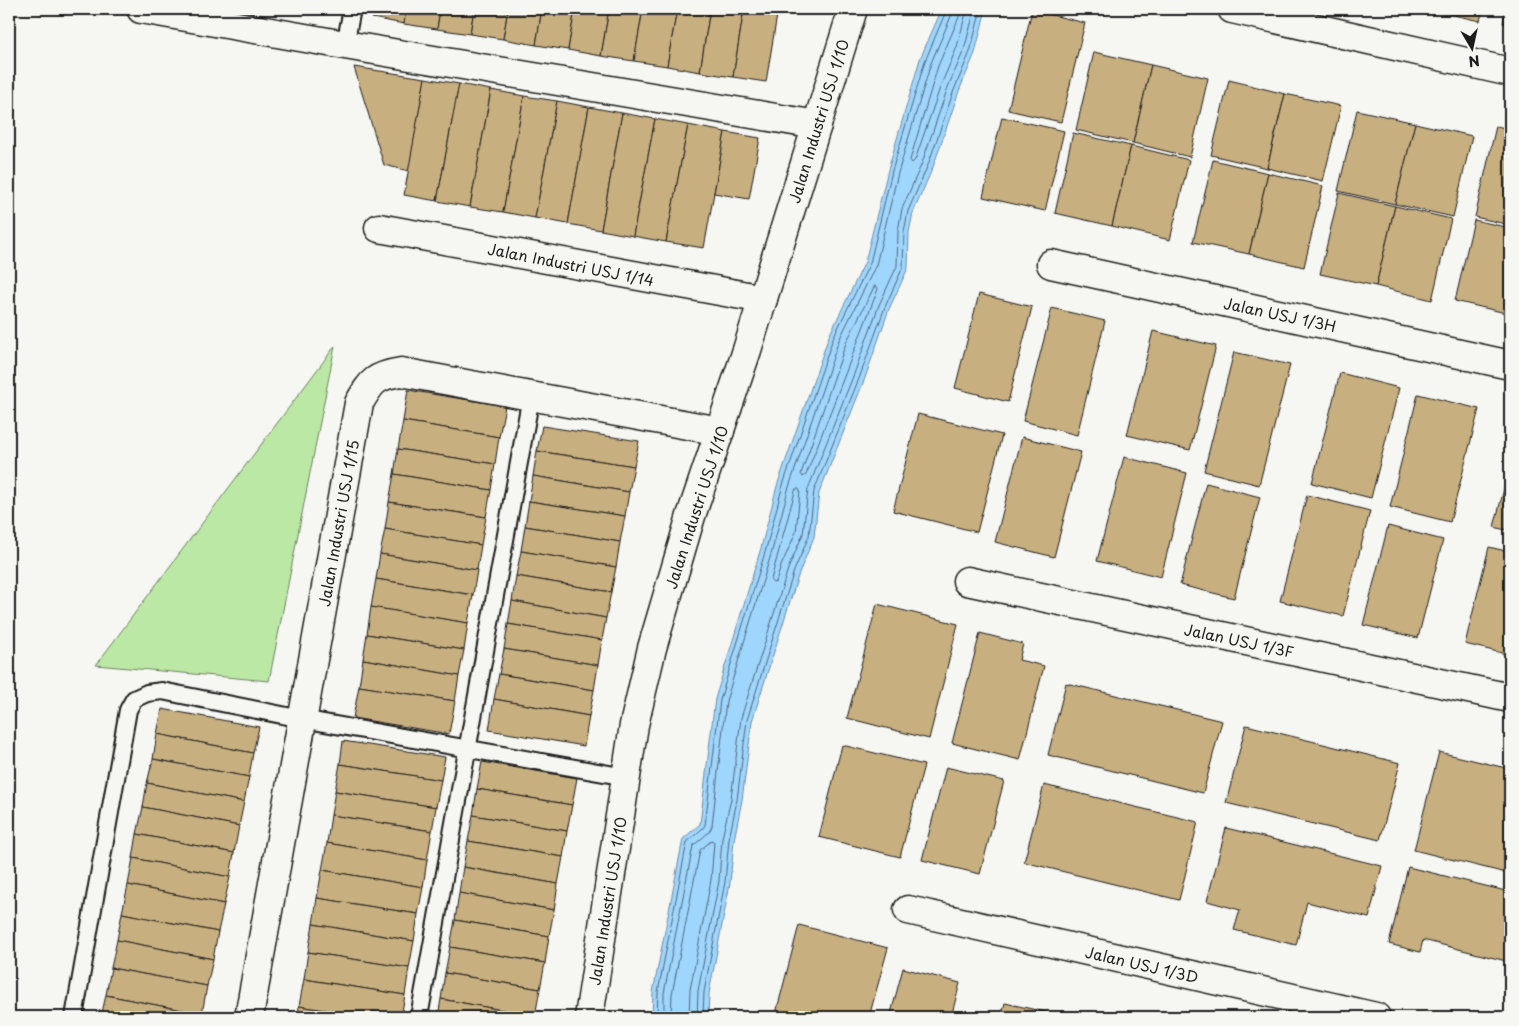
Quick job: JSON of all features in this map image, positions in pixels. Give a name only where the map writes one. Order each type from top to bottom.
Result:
[{"type":"street","points":[[141,9],[817,125]]},
{"type":"street","name":"Jalan Industri USJ 1/10","points":[[589,1017],[634,725],[652,648],[691,516],[763,299],[853,9]]},
{"type":"street","points":[[1232,9],[1510,72]]},
{"type":"street","name":"Jalan Industri USJ 1/14","points":[[380,228],[763,299]]},
{"type":"street","name":"Jalan USJ 1/3H","points":[[1051,264],[1510,365]]},
{"type":"street","name":"Jalan Industri USJ 1/15","points":[[249,1017],[359,403],[370,384],[385,374],[401,372],[720,431]]},
{"type":"street","name":"Jalan USJ 1/3F","points":[[967,581],[1510,698]]},
{"type":"street","name":"Jalan USJ 1/3D","points":[[908,910],[1376,1017]]},
{"type":"lane","points":[[345,45],[352,9]]},
{"type":"lane","points":[[419,1017],[531,396]]},
{"type":"lane","points":[[74,1017],[128,710],[134,699],[147,693],[162,691],[626,777]]},
{"type":"green space","points":[[335,346],[269,681],[96,665]]},
{"type":"water","points":[[942,9],[986,9],[975,53],[959,91],[933,167],[913,213],[909,232],[908,268],[889,309],[865,378],[819,493],[814,537],[799,573],[752,721],[742,800],[734,840],[730,883],[709,993],[708,1017],[652,1017],[653,992],[683,839],[700,824],[715,699],[761,548],[777,486],[829,336],[865,262],[888,170],[920,59]]},
{"type":"building","points":[[310,9],[330,9],[329,12]]},
{"type":"building","points":[[373,9],[406,9],[404,24],[372,18]]},
{"type":"building","points":[[406,9],[440,9],[437,29],[404,24]]},
{"type":"building","points":[[440,9],[474,9],[470,34],[437,29]]},
{"type":"building","points":[[474,9],[508,9],[503,39],[470,34]]},
{"type":"building","points":[[508,9],[542,9],[536,45],[503,39]]},
{"type":"building","points":[[542,9],[575,9],[568,50],[536,45]]},
{"type":"building","points":[[575,9],[609,9],[601,56],[568,50]]},
{"type":"building","points":[[609,9],[643,9],[634,61],[601,56]]},
{"type":"building","points":[[643,9],[677,9],[667,66],[634,61]]},
{"type":"building","points":[[677,9],[710,9],[700,72],[667,66]]},
{"type":"building","points":[[710,9],[744,9],[733,77],[700,72]]},
{"type":"building","points":[[744,9],[778,9],[766,82],[733,77]]},
{"type":"building","points":[[1427,9],[1483,9],[1480,21]]},
{"type":"building","points":[[1506,9],[1510,9],[1510,25],[1503,23]]},
{"type":"building","points":[[1032,10],[1085,23],[1061,122],[1008,110]]},
{"type":"building","points":[[1094,52],[1151,65],[1133,143],[1076,130]]},
{"type":"building","points":[[1151,65],[1208,78],[1190,157],[1133,143]]},
{"type":"building","points":[[354,67],[425,78],[409,171],[384,165]]},
{"type":"building","points":[[425,78],[459,84],[437,201],[404,195]]},
{"type":"building","points":[[1229,80],[1285,94],[1267,168],[1211,155]]},
{"type":"building","points":[[459,84],[491,90],[470,207],[437,201]]},
{"type":"building","points":[[491,90],[524,96],[503,212],[470,207]]},
{"type":"building","points":[[1285,94],[1341,106],[1323,181],[1267,168]]},
{"type":"building","points":[[524,96],[557,101],[535,218],[503,212]]},
{"type":"building","points":[[557,101],[589,107],[568,224],[535,218]]},
{"type":"building","points":[[589,107],[622,113],[601,230],[568,224]]},
{"type":"building","points":[[1357,110],[1415,123],[1395,204],[1338,191]]},
{"type":"building","points":[[622,113],[655,119],[633,236],[601,230]]},
{"type":"building","points":[[1002,117],[1064,131],[1045,211],[983,197]]},
{"type":"building","points":[[655,119],[688,125],[666,242],[633,236]]},
{"type":"building","points":[[1415,123],[1472,136],[1453,217],[1395,204]]},
{"type":"building","points":[[688,125],[725,132],[704,248],[666,242]]},
{"type":"building","points":[[1496,126],[1510,129],[1510,225],[1475,217]]},
{"type":"building","points":[[725,132],[760,138],[749,199],[714,193]]},
{"type":"building","points":[[1073,133],[1131,146],[1112,226],[1055,213]]},
{"type":"building","points":[[1131,146],[1189,160],[1170,240],[1112,226]]},
{"type":"building","points":[[1213,160],[1268,173],[1249,254],[1193,242]]},
{"type":"building","points":[[1268,173],[1323,186],[1304,267],[1249,254]]},
{"type":"building","points":[[1339,193],[1395,206],[1376,286],[1320,274]]},
{"type":"building","points":[[1395,206],[1451,219],[1432,300],[1376,286]]},
{"type":"building","points":[[1474,220],[1510,228],[1510,314],[1455,301]]},
{"type":"building","points":[[979,294],[1032,307],[1008,402],[955,388]]},
{"type":"building","points":[[1052,308],[1105,321],[1077,435],[1023,421]]},
{"type":"building","points":[[1153,331],[1216,346],[1190,450],[1127,435]]},
{"type":"building","points":[[1234,352],[1290,365],[1259,485],[1204,471]]},
{"type":"building","points":[[1340,373],[1399,388],[1371,498],[1312,483]]},
{"type":"building","points":[[408,390],[505,406],[499,437],[403,421]]},
{"type":"building","points":[[1418,394],[1479,409],[1450,522],[1390,507]]},
{"type":"building","points":[[918,414],[1002,435],[977,532],[893,511]]},
{"type":"building","points":[[403,421],[499,437],[495,464],[398,449]]},
{"type":"building","points":[[542,426],[639,441],[634,466],[537,451]]},
{"type":"building","points":[[1022,437],[1081,452],[1054,557],[995,542]]},
{"type":"building","points":[[398,449],[495,464],[491,490],[394,474]]},
{"type":"building","points":[[537,451],[634,466],[629,492],[533,476]]},
{"type":"building","points":[[1124,457],[1187,473],[1161,577],[1097,561]]},
{"type":"building","points":[[1510,466],[1510,531],[1494,527]]},
{"type":"building","points":[[394,474],[491,490],[486,517],[389,502]]},
{"type":"building","points":[[533,476],[629,492],[625,516],[529,501]]},
{"type":"building","points":[[1206,483],[1260,497],[1234,598],[1180,585]]},
{"type":"building","points":[[1307,495],[1370,511],[1343,616],[1280,601]]},
{"type":"building","points":[[529,501],[625,516],[620,542],[525,526]]},
{"type":"building","points":[[389,502],[486,517],[481,545],[385,529]]},
{"type":"building","points":[[525,526],[620,542],[616,567],[521,551]]},
{"type":"building","points":[[1388,526],[1443,540],[1418,638],[1363,625]]},
{"type":"building","points":[[385,529],[481,545],[477,570],[380,554]]},
{"type":"building","points":[[1489,547],[1510,552],[1510,655],[1465,644]]},
{"type":"building","points":[[521,551],[616,567],[611,592],[516,576]]},
{"type":"building","points":[[380,554],[477,570],[473,595],[376,579]]},
{"type":"building","points":[[516,576],[611,592],[606,618],[512,601]]},
{"type":"building","points":[[376,579],[473,595],[468,623],[371,607]]},
{"type":"building","points":[[512,601],[606,618],[602,640],[508,624]]},
{"type":"building","points":[[877,604],[958,624],[929,739],[847,718]]},
{"type":"building","points":[[371,607],[468,623],[464,650],[367,634]]},
{"type":"building","points":[[508,624],[602,640],[598,665],[504,649]]},
{"type":"building","points":[[980,633],[1023,644],[1019,660],[1044,666],[1020,760],[952,743]]},
{"type":"building","points":[[367,634],[464,650],[459,676],[363,659]]},
{"type":"building","points":[[504,649],[598,665],[594,690],[499,674]]},
{"type":"building","points":[[363,659],[459,676],[455,701],[359,686]]},
{"type":"building","points":[[499,674],[594,690],[589,716],[494,699]]},
{"type":"building","points":[[1066,683],[1222,721],[1203,793],[1048,755]]},
{"type":"building","points":[[359,686],[455,701],[449,734],[353,718]]},
{"type":"building","points":[[494,699],[589,716],[584,746],[489,730]]},
{"type":"building","points":[[162,709],[259,727],[253,753],[157,734]]},
{"type":"building","points":[[1246,725],[1400,763],[1380,840],[1226,803]]},
{"type":"building","points":[[157,734],[253,753],[249,777],[153,759]]},
{"type":"building","points":[[343,741],[445,757],[441,780],[340,764]]},
{"type":"building","points":[[842,745],[924,765],[900,857],[819,837]]},
{"type":"building","points":[[1439,752],[1510,769],[1510,874],[1414,850]]},
{"type":"building","points":[[153,759],[249,777],[244,802],[147,783]]},
{"type":"building","points":[[482,762],[577,778],[572,805],[477,789]]},
{"type":"building","points":[[340,764],[441,780],[436,807],[335,791]]},
{"type":"building","points":[[946,767],[1004,781],[980,874],[922,860]]},
{"type":"building","points":[[147,783],[244,802],[239,826],[143,807]]},
{"type":"building","points":[[1044,785],[1198,822],[1179,900],[1024,862]]},
{"type":"building","points":[[477,789],[572,805],[567,831],[473,815]]},
{"type":"building","points":[[335,791],[436,807],[432,831],[331,815]]},
{"type":"building","points":[[143,807],[239,826],[234,853],[137,834]]},
{"type":"building","points":[[331,815],[432,831],[427,860],[327,843]]},
{"type":"building","points":[[473,815],[567,831],[563,857],[468,841]]},
{"type":"building","points":[[1226,828],[1382,866],[1369,918],[1307,902],[1296,945],[1234,930],[1240,910],[1207,901]]},
{"type":"building","points":[[137,834],[234,853],[230,877],[133,858]]},
{"type":"building","points":[[468,841],[563,857],[558,884],[463,867]]},
{"type":"building","points":[[327,843],[427,860],[423,887],[322,870]]},
{"type":"building","points":[[133,858],[230,877],[224,904],[128,885]]},
{"type":"building","points":[[463,867],[558,884],[554,910],[459,893]]},
{"type":"building","points":[[1408,867],[1510,892],[1510,962],[1423,940],[1420,952],[1389,944]]},
{"type":"building","points":[[322,870],[423,887],[418,914],[317,898]]},
{"type":"building","points":[[128,885],[224,904],[218,932],[122,913]]},
{"type":"building","points":[[459,893],[554,910],[549,936],[455,920]]},
{"type":"building","points":[[317,898],[418,914],[414,941],[313,924]]},
{"type":"building","points":[[122,913],[218,932],[213,959],[117,940]]},
{"type":"building","points":[[455,920],[549,936],[545,963],[450,947]]},
{"type":"building","points":[[313,924],[414,941],[409,968],[308,952]]},
{"type":"building","points":[[799,925],[888,948],[869,1017],[775,1017]]},
{"type":"building","points":[[117,940],[213,959],[207,986],[111,968]]},
{"type":"building","points":[[450,947],[545,963],[540,989],[445,973]]},
{"type":"building","points":[[308,952],[409,968],[405,995],[304,979]]},
{"type":"building","points":[[111,968],[207,986],[202,1014],[106,995]]},
{"type":"building","points":[[903,968],[960,983],[951,1017],[890,1017]]},
{"type":"building","points":[[445,973],[540,989],[535,1016],[441,999]]},
{"type":"building","points":[[304,979],[405,995],[401,1017],[369,1017],[299,1006]]},
{"type":"building","points":[[106,995],[202,1014],[202,1017],[101,1017]]},
{"type":"building","points":[[441,999],[535,1016],[535,1017],[438,1017]]},
{"type":"building","points":[[1005,1003],[1059,1015],[1058,1017],[1001,1017]]},
{"type":"building","points":[[299,1006],[369,1017],[298,1017]]},
{"type":"building","points":[[1083,1012],[1105,1017],[1081,1017]]}]
